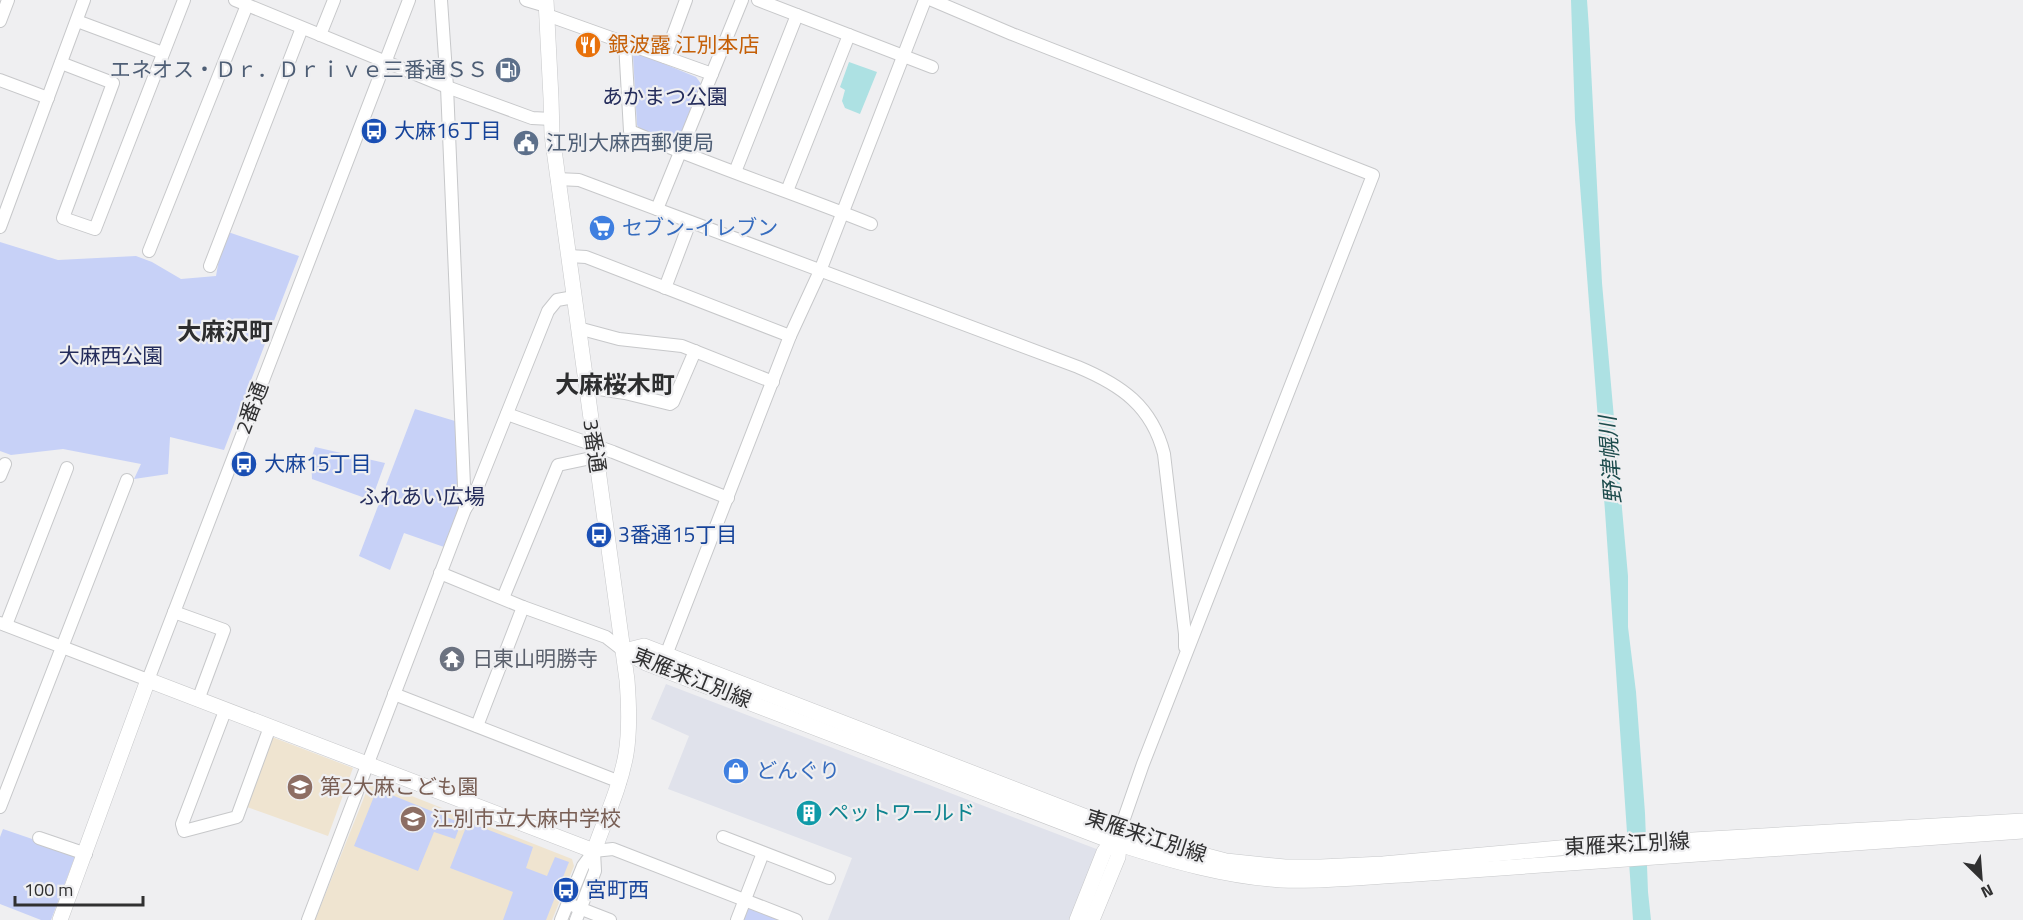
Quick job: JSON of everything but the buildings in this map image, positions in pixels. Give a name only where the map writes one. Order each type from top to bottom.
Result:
[{"type":"main road","name":"3番通","points":[[546,7],[552,135],[557,179],[624,651],[629,724],[620,782],[594,851]]},
{"type":"main road","name":"東雁来江別線","points":[[624,651],[644,646],[1117,838],[1154,842],[1215,858],[1285,867],[1383,864],[1583,846],[1702,847],[2023,831]]},
{"type":"main road","name":"東雁来江別線","points":[[624,651],[646,663],[1191,866],[1283,880],[1402,875],[1585,862],[1702,847],[2023,821]]},
{"type":"main road","points":[[148,680],[594,851]]},
{"type":"main road","name":"2番通","points":[[60,920],[148,680]]},
{"type":"main road","points":[[1077,920],[1104,852],[1117,838]]},
{"type":"main road","points":[[1092,920],[1118,857],[1117,838]]},
{"type":"street","points":[[0,21],[8,0]]},
{"type":"street","points":[[0,227],[84,0]]},
{"type":"street","points":[[61,63],[113,83],[63,218],[95,229],[184,0]]},
{"type":"street","points":[[235,0],[447,87],[532,118],[552,119]]},
{"type":"street","points":[[320,35],[334,0]]},
{"type":"street","name":"2番通","points":[[148,680],[409,0]]},
{"type":"street","points":[[441,0],[447,87],[465,509]]},
{"type":"street","points":[[526,0],[625,43],[712,74]]},
{"type":"street","points":[[664,57],[686,0]]},
{"type":"street","points":[[657,209],[742,0]]},
{"type":"street","points":[[758,0],[932,68]]},
{"type":"street","points":[[666,655],[790,336],[820,271],[925,0]]},
{"type":"street","points":[[932,0],[1373,175],[1131,794],[1117,838]]},
{"type":"street","points":[[149,251],[247,5]]},
{"type":"street","points":[[735,172],[797,15]]},
{"type":"street","points":[[77,21],[163,53]]},
{"type":"street","points":[[210,266],[302,28]]},
{"type":"street","points":[[787,191],[849,35]]},
{"type":"street","points":[[625,43],[630,131],[680,153],[871,224]]},
{"type":"street","points":[[0,80],[48,98]]},
{"type":"street","points":[[557,179],[579,180],[657,209],[1101,376],[1121,389],[1140,406],[1154,426],[1164,454],[1185,634],[1181,667]]},
{"type":"street","points":[[665,288],[690,222]]},
{"type":"street","points":[[569,256],[586,257],[790,336]]},
{"type":"street","points":[[308,920],[465,509],[474,496],[548,311],[557,300],[574,297]]},
{"type":"street","points":[[578,328],[620,339],[682,346],[773,382]]},
{"type":"street","points":[[586,387],[625,393],[670,404],[673,402],[695,351]]},
{"type":"street","points":[[507,414],[595,452],[728,498]]},
{"type":"street","points":[[503,598],[558,465],[595,452]]},
{"type":"street","points":[[67,468],[3,624],[148,680]]},
{"type":"street","points":[[0,807],[127,480]]},
{"type":"street","points":[[440,573],[523,608],[606,638],[624,651]]},
{"type":"street","points":[[477,726],[523,608]]},
{"type":"street","points":[[174,612],[224,630],[198,700]]},
{"type":"street","points":[[394,694],[620,782]]},
{"type":"street","points":[[225,711],[182,824],[184,831],[237,817],[270,727]]},
{"type":"street","points":[[723,837],[829,878]]},
{"type":"street","points":[[39,838],[86,854]]},
{"type":"street","points":[[594,851],[613,849],[796,920]]},
{"type":"street","name":"3番通","points":[[561,920],[584,866],[594,851]]},
{"type":"street","name":"3番通","points":[[578,914],[595,872],[594,851]]},
{"type":"street","points":[[736,920],[764,852]]},
{"type":"street","points":[[568,903],[578,914],[610,920]]},
{"type":"shaded area","points":[[666,684],[1099,850],[1070,920],[828,920],[852,858],[668,789],[689,736],[651,719]]},
{"type":"shaded area","name":"第2大麻こども園","points":[[272,737],[353,768],[328,836],[247,807]]},
{"type":"shaded area","name":"江別市立大麻中学校","points":[[371,780],[572,859],[574,866],[552,920],[315,920]]},
{"type":"green space","name":"あかまつ公園","points":[[638,53],[696,77],[702,85],[682,140],[676,142],[640,130],[637,125],[633,56]]},
{"type":"green space","name":"大麻西公園","points":[[228,232],[299,256],[224,450],[170,437],[168,474],[134,479],[141,464],[63,449],[11,455],[0,451],[0,242],[58,260],[136,256],[152,262],[181,279],[216,276]]},
{"type":"green space","name":"ふれあい広場","points":[[415,409],[455,421],[461,506],[444,547],[404,533],[390,570],[359,556]]},
{"type":"green space","points":[[315,447],[385,463],[373,496],[365,498],[312,479],[311,459]]},
{"type":"green space","points":[[377,789],[461,823],[455,839],[434,832],[418,871],[354,846]]},
{"type":"green space","points":[[468,822],[533,847],[526,868],[547,876],[555,857],[569,862],[546,920],[503,920],[513,892],[450,868]]},
{"type":"green space","points":[[3,829],[76,854],[51,920],[41,920],[0,904],[0,837]]},
{"type":"green space","points":[[747,906],[782,920],[742,920]]},
{"type":"water","name":"野津幌川","points":[[1571,0],[1587,0],[1602,283],[1628,576],[1628,627],[1636,692],[1651,920],[1633,920],[1575,120]]},
{"type":"water","points":[[849,62],[877,72],[860,114],[845,108],[842,101],[845,90],[840,87]]},
{"type":"place","name":"銀波露 江別本店","points":[[588,45]]},
{"type":"place","name":"エネオス・Ｄｒ．Ｄｒｉｖｅ三番通ＳＳ","points":[[508,70]]},
{"type":"place","name":"大麻16丁目","points":[[374,131]]},
{"type":"place","name":"江別大麻西郵便局","points":[[526,143]]},
{"type":"place","name":"セブン-イレブン","points":[[602,228]]},
{"type":"place","name":"大麻15丁目","points":[[244,464]]},
{"type":"place","name":"3番通15丁目","points":[[599,535]]},
{"type":"place","name":"日東山明勝寺","points":[[452,659]]},
{"type":"place","name":"どんぐり","points":[[736,771]]},
{"type":"place","name":"第2大麻こども園","points":[[300,787]]},
{"type":"place","name":"ペットワールド","points":[[809,813]]},
{"type":"place","name":"江別市立大麻中学校","points":[[413,819]]},
{"type":"place","name":"宮町西","points":[[566,890]]},
{"type":"district","name":"大麻沢町","points":[[225,332]]},
{"type":"district","name":"大麻桜木町","points":[[615,385]]}]
